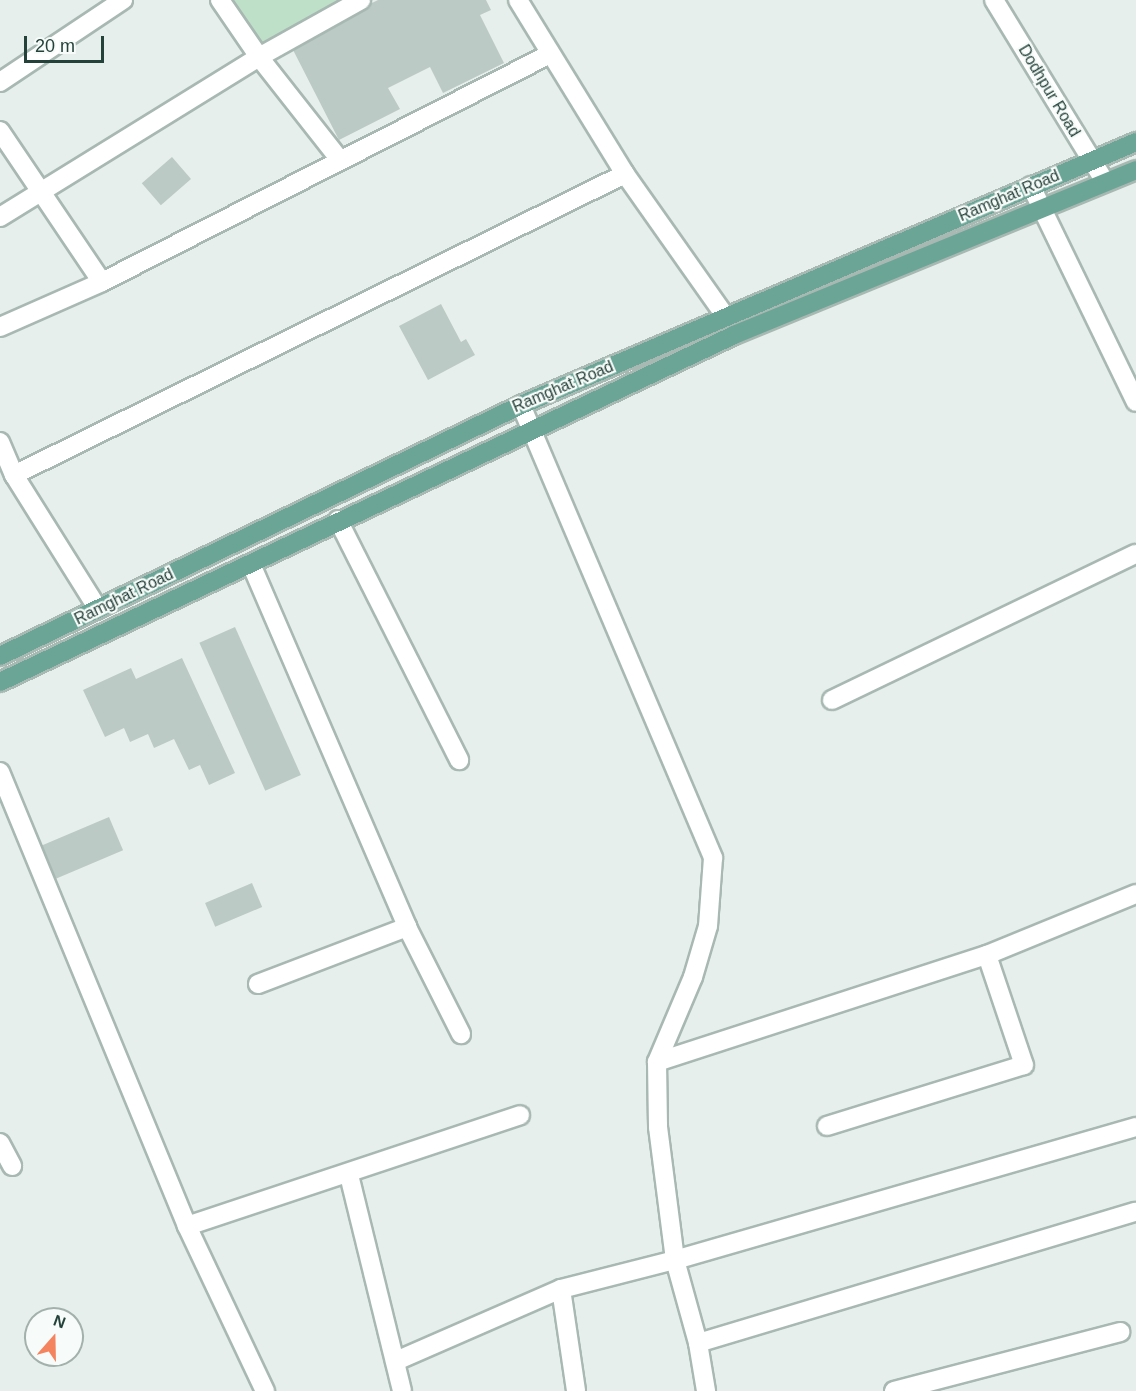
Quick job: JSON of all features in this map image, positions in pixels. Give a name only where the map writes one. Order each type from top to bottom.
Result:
[{"type":"main road","name":"Ramghat Road","points":[[0,656],[521,405],[1136,142]]},
{"type":"main road","name":"Ramghat Road","points":[[0,682],[251,564],[531,428],[734,335],[1136,170]]},
{"type":"street","points":[[0,82],[123,0]]},
{"type":"street","points":[[220,0],[259,57],[340,160]]},
{"type":"street","points":[[0,217],[259,57],[361,0]]},
{"type":"street","points":[[518,0],[624,174],[726,317]]},
{"type":"street","name":"Dodhpur Road","points":[[994,0],[1105,182]]},
{"type":"street","points":[[0,327],[102,282],[550,54]]},
{"type":"street","points":[[0,131],[38,192],[102,282]]},
{"type":"street","points":[[14,475],[624,174]]},
{"type":"street","points":[[1031,186],[1136,402]]},
{"type":"street","points":[[521,405],[713,858],[708,926],[693,977],[657,1062],[658,1127],[675,1260],[698,1343],[706,1391]]},
{"type":"street","points":[[0,442],[14,475],[98,609]]},
{"type":"street","points":[[338,520],[459,760]]},
{"type":"street","points":[[832,700],[1136,554]]},
{"type":"street","points":[[251,564],[407,927],[462,1034]]},
{"type":"street","points":[[0,772],[187,1227],[264,1391]]},
{"type":"street","points":[[657,1062],[987,955],[1136,894]]},
{"type":"street","points":[[258,984],[407,927]]},
{"type":"street","points":[[826,1126],[1024,1065],[987,955]]},
{"type":"street","points":[[187,1227],[349,1175],[519,1115]]},
{"type":"street","points":[[396,1361],[561,1289],[675,1260],[1136,1127]]},
{"type":"street","points":[[0,1143],[12,1166]]},
{"type":"street","points":[[349,1175],[402,1391]]},
{"type":"street","points":[[698,1343],[1136,1212]]},
{"type":"street","points":[[561,1289],[576,1391]]},
{"type":"street","points":[[900,1390],[1120,1332]]},
{"type":"green space","points":[[220,0],[353,0],[259,57]]},
{"type":"building","points":[[378,0],[486,0],[491,10],[480,15],[504,63],[443,93],[430,67],[388,88],[400,109],[339,140],[290,44]]},
{"type":"building","points":[[172,157],[191,179],[161,205],[142,183]]},
{"type":"building","points":[[441,304],[461,342],[466,339],[475,355],[428,380],[399,326]]},
{"type":"building","points":[[235,627],[301,775],[265,791],[199,643]]},
{"type":"building","points":[[182,658],[235,773],[209,785],[200,765],[189,770],[174,739],[154,748],[148,734],[130,742],[124,728],[105,737],[83,690],[131,668],[136,679]]},
{"type":"building","points":[[109,817],[123,850],[48,882],[34,849]]},
{"type":"building","points":[[252,883],[262,907],[215,927],[205,903]]}]
